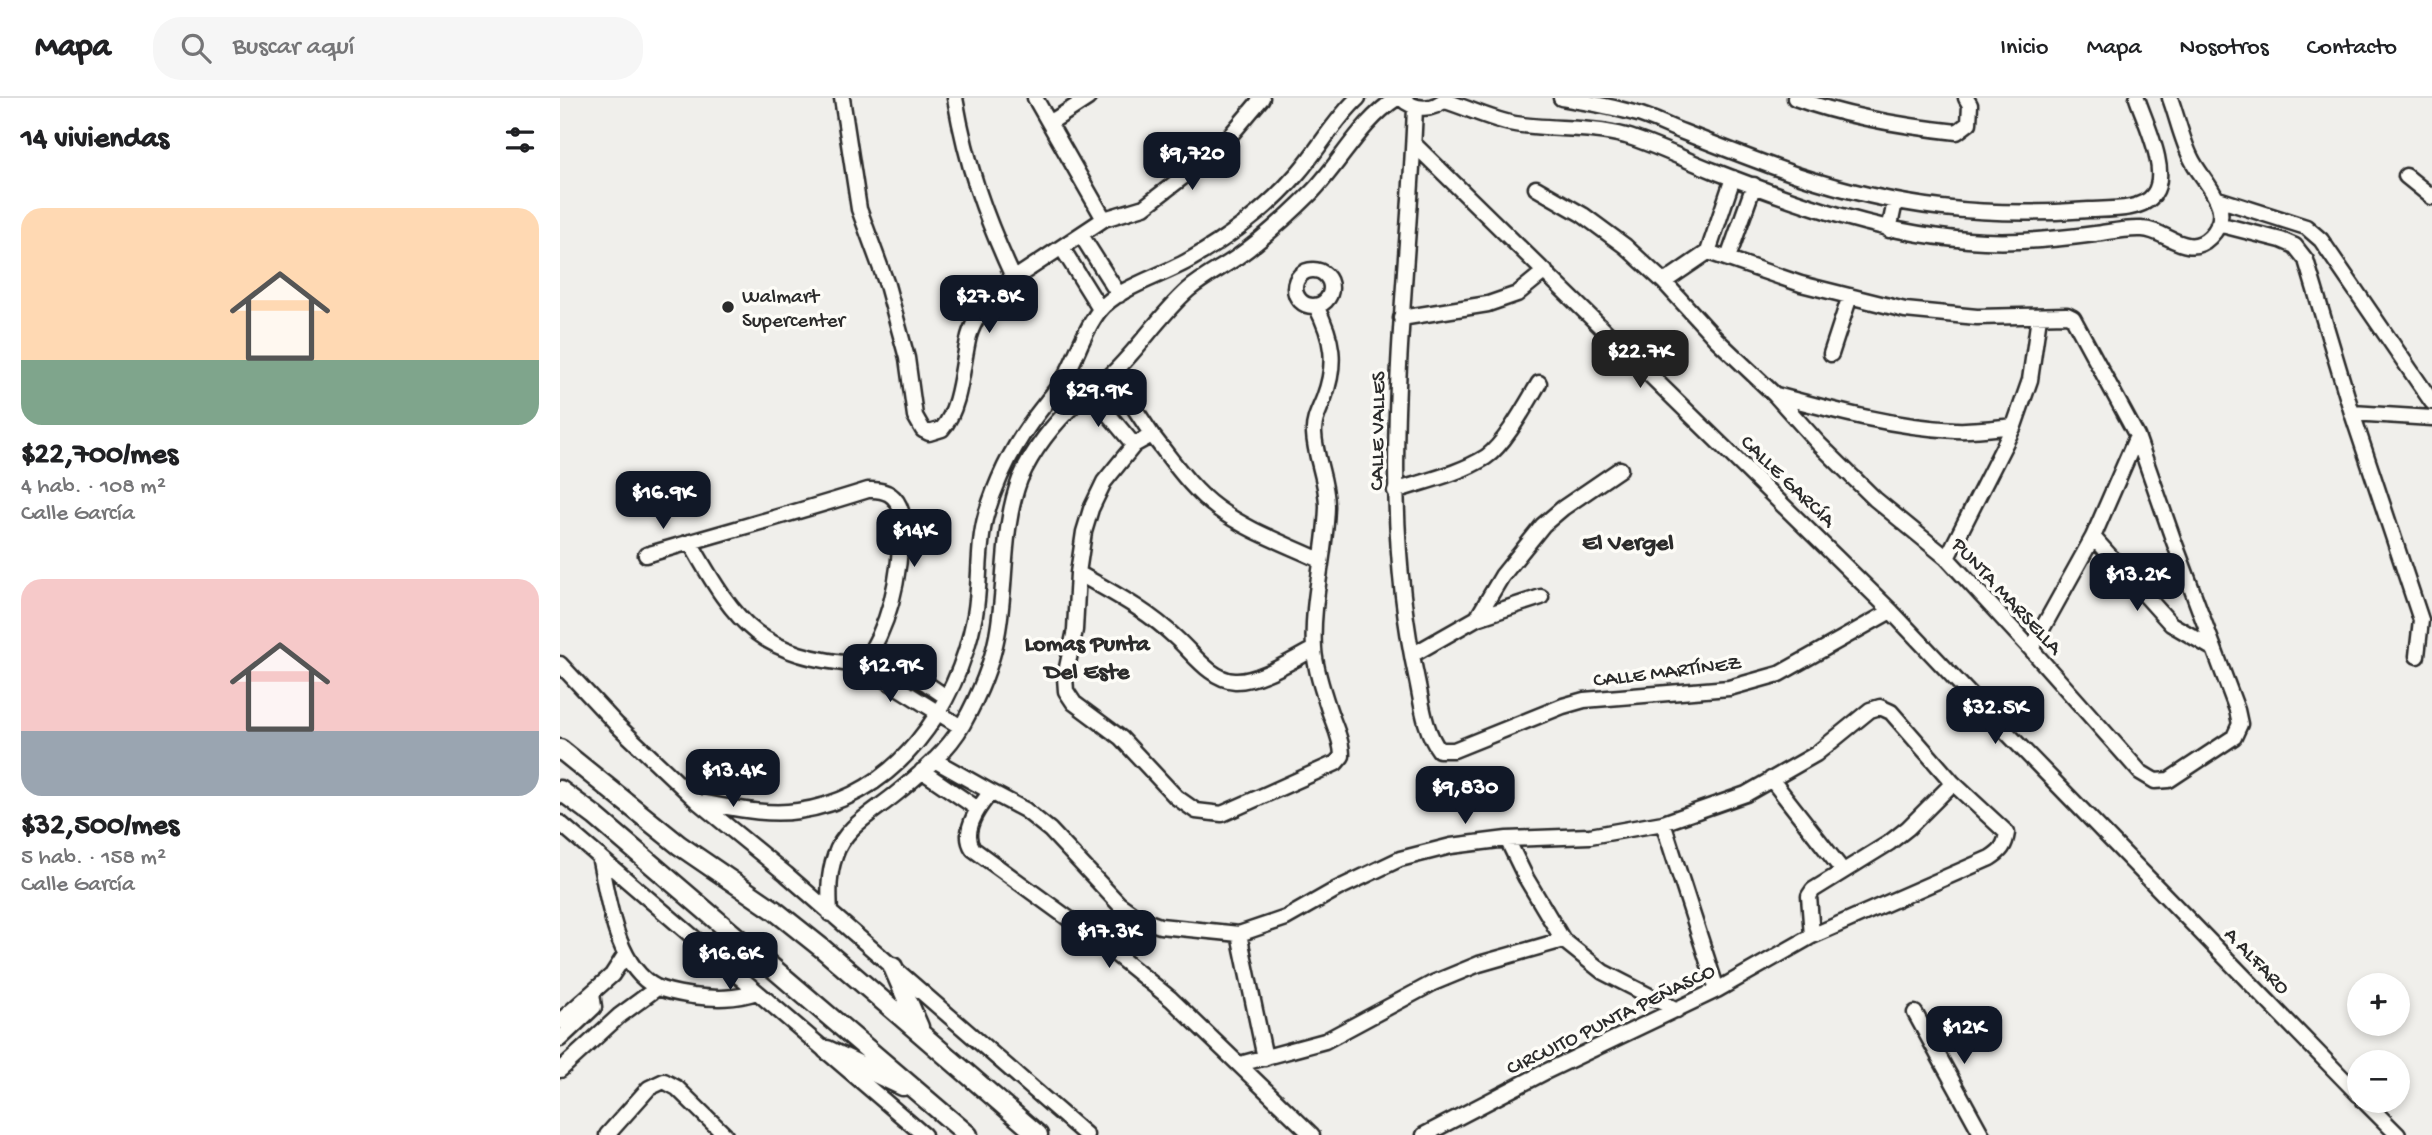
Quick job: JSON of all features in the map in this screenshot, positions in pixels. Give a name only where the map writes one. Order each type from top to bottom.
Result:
[{"type":"main road","points":[[560,749],[679,845],[774,910],[922,1033],[1038,1135]]},
{"type":"main road","points":[[560,790],[595,816],[968,1135]]},
{"type":"main road","points":[[893,967],[922,1033]]},
{"type":"main road","points":[[827,1051],[926,1097]]},
{"type":"street","points":[[842,98],[859,209],[887,285],[907,358],[915,416],[923,430],[929,433],[942,429],[947,424],[955,404],[970,333],[991,298],[1013,277],[1104,219],[1144,206],[1218,150],[1262,98]]},
{"type":"street","points":[[955,98],[972,179],[1013,277]]},
{"type":"street","points":[[1035,98],[1104,219]]},
{"type":"street","points":[[1051,122],[1088,98]]},
{"type":"street","points":[[1242,98],[1250,113]]},
{"type":"street","points":[[698,802],[757,811],[796,811],[829,805],[858,793],[890,770],[911,749],[938,713],[966,650],[978,589],[986,517],[1000,475],[1030,424],[1063,380],[1100,309],[1119,295],[1189,261],[1238,230],[1297,174],[1358,98]]},
{"type":"street","points":[[830,914],[830,873],[842,840],[853,827],[934,760],[961,727],[985,681],[998,636],[1012,508],[1020,481],[1034,453],[1051,430],[1089,391],[1112,374],[1188,290],[1246,250],[1313,191],[1381,108],[1399,98],[1415,107],[1426,108],[1446,99],[1514,124],[1586,128],[1627,137],[1733,178],[1889,230],[1984,241],[2046,240],[2144,228],[2165,235],[2183,246],[2197,245],[2210,237],[2218,223],[2218,199],[2191,158],[2170,98]]},
{"type":"street","points":[[1561,98],[1635,113],[1797,175],[1895,202],[1986,213],[2048,213],[2139,205],[2153,197],[2160,174],[2158,161],[2137,98]]},
{"type":"street","points":[[1795,98],[1818,102],[1880,121],[1956,132],[1969,123],[1970,105],[1966,98]]},
{"type":"street","name":"CALLE VALLES","points":[[1415,107],[1401,318],[1395,491],[1401,577],[1412,655],[1430,738],[1439,750]]},
{"type":"street","name":"CALLE GARCÍA","points":[[1414,144],[1891,611],[1978,704],[2126,854]]},
{"type":"street","points":[[2406,176],[2432,197]]},
{"type":"street","points":[[1664,282],[1708,252],[1733,178]]},
{"type":"street","points":[[1728,258],[1754,185]]},
{"type":"street","name":"PUNTA MARSELLA","points":[[1536,188],[1583,215],[1625,246],[1664,282],[1716,339],[1775,395],[1819,444],[1875,499],[1947,558],[2140,772],[2155,781],[2169,780],[2234,737],[2240,724],[2238,710],[2137,436],[2073,318],[2067,315],[1977,317],[1905,310],[1801,284],[1708,252]]},
{"type":"street","points":[[2218,199],[2306,227],[2321,240],[2432,402]]},
{"type":"street","points":[[1889,230],[1895,202]]},
{"type":"street","points":[[2218,223],[2281,240],[2295,246],[2306,260],[2420,620],[2417,656]]},
{"type":"street","points":[[2295,246],[2306,227]]},
{"type":"street","points":[[1081,235],[1119,295]]},
{"type":"street","points":[[1062,248],[1100,309]]},
{"type":"street","points":[[1401,318],[1488,304],[1517,294],[1545,271]]},
{"type":"street","points":[[1831,354],[1850,296]]},
{"type":"street","points":[[1152,435],[1134,445],[1104,482],[1091,509],[1084,532],[1078,573],[1075,630],[1065,677],[1066,691],[1074,703],[1121,738],[1176,797],[1196,811],[1222,814],[1336,763],[1342,756],[1342,747],[1326,701],[1314,649],[1325,528],[1326,483],[1314,439],[1314,428],[1333,369],[1324,321],[1317,306]]},
{"type":"street","points":[[1947,558],[2014,426],[2031,380],[2039,317]]},
{"type":"street","points":[[1112,374],[1152,435],[1216,508],[1242,524],[1320,560]]},
{"type":"street","points":[[1395,491],[1456,471],[1488,456],[1510,430],[1539,383]]},
{"type":"street","points":[[1089,391],[1134,445]]},
{"type":"street","points":[[1775,395],[1847,414],[1909,426],[1957,431],[2014,426]]},
{"type":"street","points":[[2352,412],[2432,418]]},
{"type":"street","points":[[2031,649],[2093,537],[2137,436]]},
{"type":"street","points":[[1477,618],[1502,576],[1543,525],[1563,508],[1620,470]]},
{"type":"street","points":[[646,555],[868,490],[878,489],[892,495],[898,502],[901,519],[894,589],[890,611],[874,648],[862,665]]},
{"type":"street","points":[[2093,537],[2171,624],[2214,649]]},
{"type":"street","points":[[690,542],[740,620],[753,631],[786,651],[826,662],[862,665],[961,727]]},
{"type":"street","points":[[1078,573],[1158,620],[1219,677],[1232,681],[1254,678],[1314,649]]},
{"type":"street","points":[[978,589],[1002,590]]},
{"type":"street","points":[[1412,655],[1477,618],[1541,597]]},
{"type":"street","name":"CALLE MARTÍNEZ","points":[[1439,750],[1454,750],[1584,700],[1729,688],[1779,674],[1891,611]]},
{"type":"street","points":[[874,648],[946,697]]},
{"type":"street","points":[[560,664],[617,726],[698,802],[786,874],[1086,1135]]},
{"type":"street","name":"CIRCUITO PUNTA PEÑASCO","points":[[934,760],[1025,810],[1050,830],[1119,904],[1140,919],[1160,926],[1239,934],[1286,918],[1337,889],[1400,859],[1451,846],[1507,839],[1590,836],[1663,823],[1746,794],[1815,754],[1870,710],[1881,707],[1891,712],[1953,783],[2007,832],[2000,851],[1990,858],[1812,936],[1717,990],[1545,1072],[1424,1135]]},
{"type":"street","points":[[922,771],[978,809]]},
{"type":"street","points":[[1772,779],[1843,871]]},
{"type":"street","points":[[1812,936],[1809,896],[1813,890],[1889,843],[1953,783]]},
{"type":"street","points":[[991,792],[978,809],[969,835],[973,849],[1109,948],[1171,999],[1312,1135]]},
{"type":"street","points":[[560,823],[924,1135]]},
{"type":"street","points":[[1663,823],[1717,990]]},
{"type":"street","points":[[1507,839],[1525,878],[1563,940],[1603,972],[1677,1010]]},
{"type":"street","name":"A ALFARO","points":[[2126,854],[2347,1083]]},
{"type":"street","points":[[599,856],[612,915],[625,955],[646,980],[657,988],[711,998],[737,999],[757,992]]},
{"type":"street","points":[[1239,934],[1265,1058]]},
{"type":"street","points":[[1240,1064],[1325,1041],[1433,983],[1479,964],[1563,940]]},
{"type":"street","points":[[560,1021],[612,975],[625,955]]},
{"type":"street","points":[[560,1070],[619,1016],[657,988]]},
{"type":"street","points":[[560,1039],[594,1007],[592,993]]},
{"type":"street","points":[[1916,1013],[1982,1135]]},
{"type":"street","points":[[607,1135],[649,1088],[664,1081],[677,1088],[725,1135]]},
{"type":"street","points":[[2376,1113],[2398,1135]]},
{"type":"place","name":"Walmart Supercenter","points":[[728,307]]},
{"type":"district","name":"El Vergel","points":[[1628,541]]},
{"type":"district","name":"Lomas Punta Del Este","points":[[1087,656]]}]
